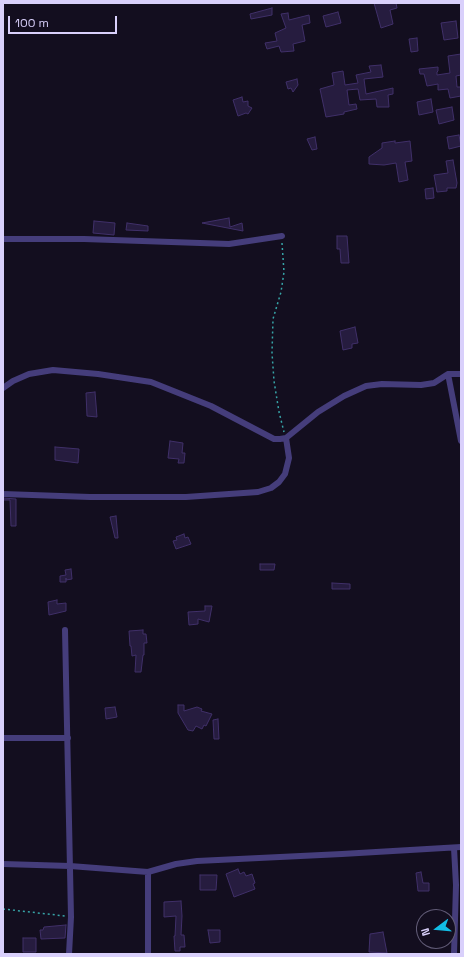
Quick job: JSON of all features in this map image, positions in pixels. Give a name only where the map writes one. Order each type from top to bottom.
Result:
[{"type":"street","points":[[3,239],[84,239],[229,244],[282,236]]},
{"type":"street","points":[[3,388],[13,381],[29,374],[53,370],[98,374],[151,382],[211,406],[274,439],[286,438],[318,412],[355,390],[366,386],[382,384],[407,385],[434,383],[448,374],[461,374]]},
{"type":"street","points":[[448,374],[461,441]]},
{"type":"street","points":[[3,494],[90,498],[179,497],[258,492],[271,488],[279,482],[285,474],[289,458],[286,438]]},
{"type":"street","points":[[65,630],[71,917],[69,954]]},
{"type":"street","points":[[3,738],[68,738]]},
{"type":"street","points":[[3,864],[70,866],[148,872],[176,864],[197,861],[458,848],[454,954]]},
{"type":"street","points":[[148,872],[148,954]]},
{"type":"path","points":[[282,236],[284,272],[273,319],[272,352],[274,381],[279,412],[286,438]]},
{"type":"path","points":[[3,910],[71,917]]},
{"type":"building","points":[[374,3],[396,3],[397,8],[390,10],[393,24],[381,28]]},
{"type":"building","points":[[272,8],[272,15],[251,19],[250,14]]},
{"type":"building","points":[[338,12],[341,23],[326,27],[323,16]]},
{"type":"building","points":[[288,13],[289,20],[309,15],[310,23],[302,25],[305,41],[293,44],[294,51],[281,52],[279,46],[267,49],[265,43],[277,41],[275,33],[286,28],[281,14]]},
{"type":"building","points":[[456,21],[458,38],[444,40],[441,23]]},
{"type":"building","points":[[417,38],[418,51],[411,52],[409,39]]},
{"type":"building","points":[[461,54],[461,75],[456,76],[457,87],[461,87],[461,96],[450,98],[448,89],[438,90],[438,84],[427,86],[424,74],[420,74],[419,69],[438,67],[437,75],[450,73],[448,56]]},
{"type":"building","points":[[381,65],[383,77],[364,79],[366,94],[393,88],[393,94],[388,95],[389,107],[377,107],[376,99],[360,100],[358,89],[347,90],[349,105],[356,104],[357,109],[344,112],[344,114],[326,117],[320,89],[334,85],[332,73],[343,71],[345,85],[358,83],[356,75],[371,72],[369,66]]},
{"type":"building","points":[[297,79],[298,85],[293,92],[291,88],[288,89],[286,82]]},
{"type":"building","points":[[242,97],[243,102],[248,101],[248,106],[252,108],[248,114],[246,113],[238,116],[233,100]]},
{"type":"building","points":[[431,99],[433,112],[419,115],[417,102]]},
{"type":"building","points":[[452,107],[454,120],[439,124],[436,110]]},
{"type":"building","points":[[459,135],[461,146],[449,149],[447,137]]},
{"type":"building","points":[[315,137],[317,149],[312,150],[307,139]]},
{"type":"building","points":[[395,141],[395,143],[410,141],[412,161],[405,162],[408,180],[399,182],[396,163],[384,165],[369,164],[369,157],[382,148],[382,143]]},
{"type":"building","points":[[453,160],[457,183],[456,188],[447,188],[447,191],[437,192],[434,175],[448,173],[446,161]]},
{"type":"building","points":[[433,188],[434,198],[426,199],[425,189]]},
{"type":"building","points":[[229,218],[230,227],[242,223],[243,231],[202,223]]},
{"type":"building","points":[[94,221],[115,223],[114,235],[93,233]]},
{"type":"building","points":[[127,223],[148,226],[148,231],[126,230]]},
{"type":"building","points":[[337,236],[347,236],[349,263],[341,263],[340,249],[337,249]]},
{"type":"building","points":[[355,327],[358,343],[352,344],[352,348],[343,350],[340,331]]},
{"type":"building","points":[[95,392],[97,417],[87,416],[86,393]]},
{"type":"building","points":[[170,441],[183,443],[182,453],[185,453],[184,463],[178,463],[179,459],[168,458]]},
{"type":"building","points":[[55,447],[79,449],[78,463],[55,460]]},
{"type":"building","points":[[3,498],[16,499],[16,526],[11,526],[10,500],[3,500]]},
{"type":"building","points":[[116,516],[118,538],[115,538],[110,517]]},
{"type":"building","points":[[184,534],[185,538],[188,537],[191,544],[176,549],[173,541],[177,540],[176,537]]},
{"type":"building","points":[[260,564],[275,564],[274,570],[260,570]]},
{"type":"building","points":[[71,569],[72,579],[66,580],[66,582],[60,582],[60,576],[66,575],[65,570]]},
{"type":"building","points":[[332,583],[350,584],[350,589],[332,589]]},
{"type":"building","points":[[57,600],[57,604],[66,603],[66,611],[49,615],[48,602]]},
{"type":"building","points":[[205,606],[212,606],[209,622],[198,619],[198,624],[189,625],[188,612],[205,611]]},
{"type":"building","points":[[143,630],[143,634],[146,634],[147,643],[144,643],[144,655],[141,672],[135,672],[136,655],[132,656],[129,631]]},
{"type":"building","points":[[178,705],[184,705],[184,711],[197,707],[202,709],[201,711],[212,714],[206,726],[204,725],[202,729],[196,726],[193,731],[188,730],[178,713]]},
{"type":"building","points":[[115,707],[117,717],[106,719],[105,708]]},
{"type":"building","points":[[218,719],[219,739],[214,739],[213,720]]},
{"type":"building","points":[[238,869],[240,874],[244,872],[246,876],[252,874],[255,889],[234,897],[226,874]]},
{"type":"building","points":[[421,872],[423,883],[429,883],[429,891],[418,891],[416,873]]},
{"type":"building","points":[[200,875],[217,875],[216,890],[200,890]]},
{"type":"building","points":[[181,901],[181,935],[184,935],[185,947],[180,947],[180,951],[175,951],[174,936],[176,916],[164,917],[164,902]]},
{"type":"building","points":[[66,925],[65,938],[41,939],[40,930],[43,930],[44,927]]},
{"type":"building","points":[[208,930],[220,930],[220,942],[210,943]]},
{"type":"building","points":[[383,932],[387,953],[369,952],[370,934]]},
{"type":"building","points":[[23,938],[36,938],[36,952],[23,952]]}]
